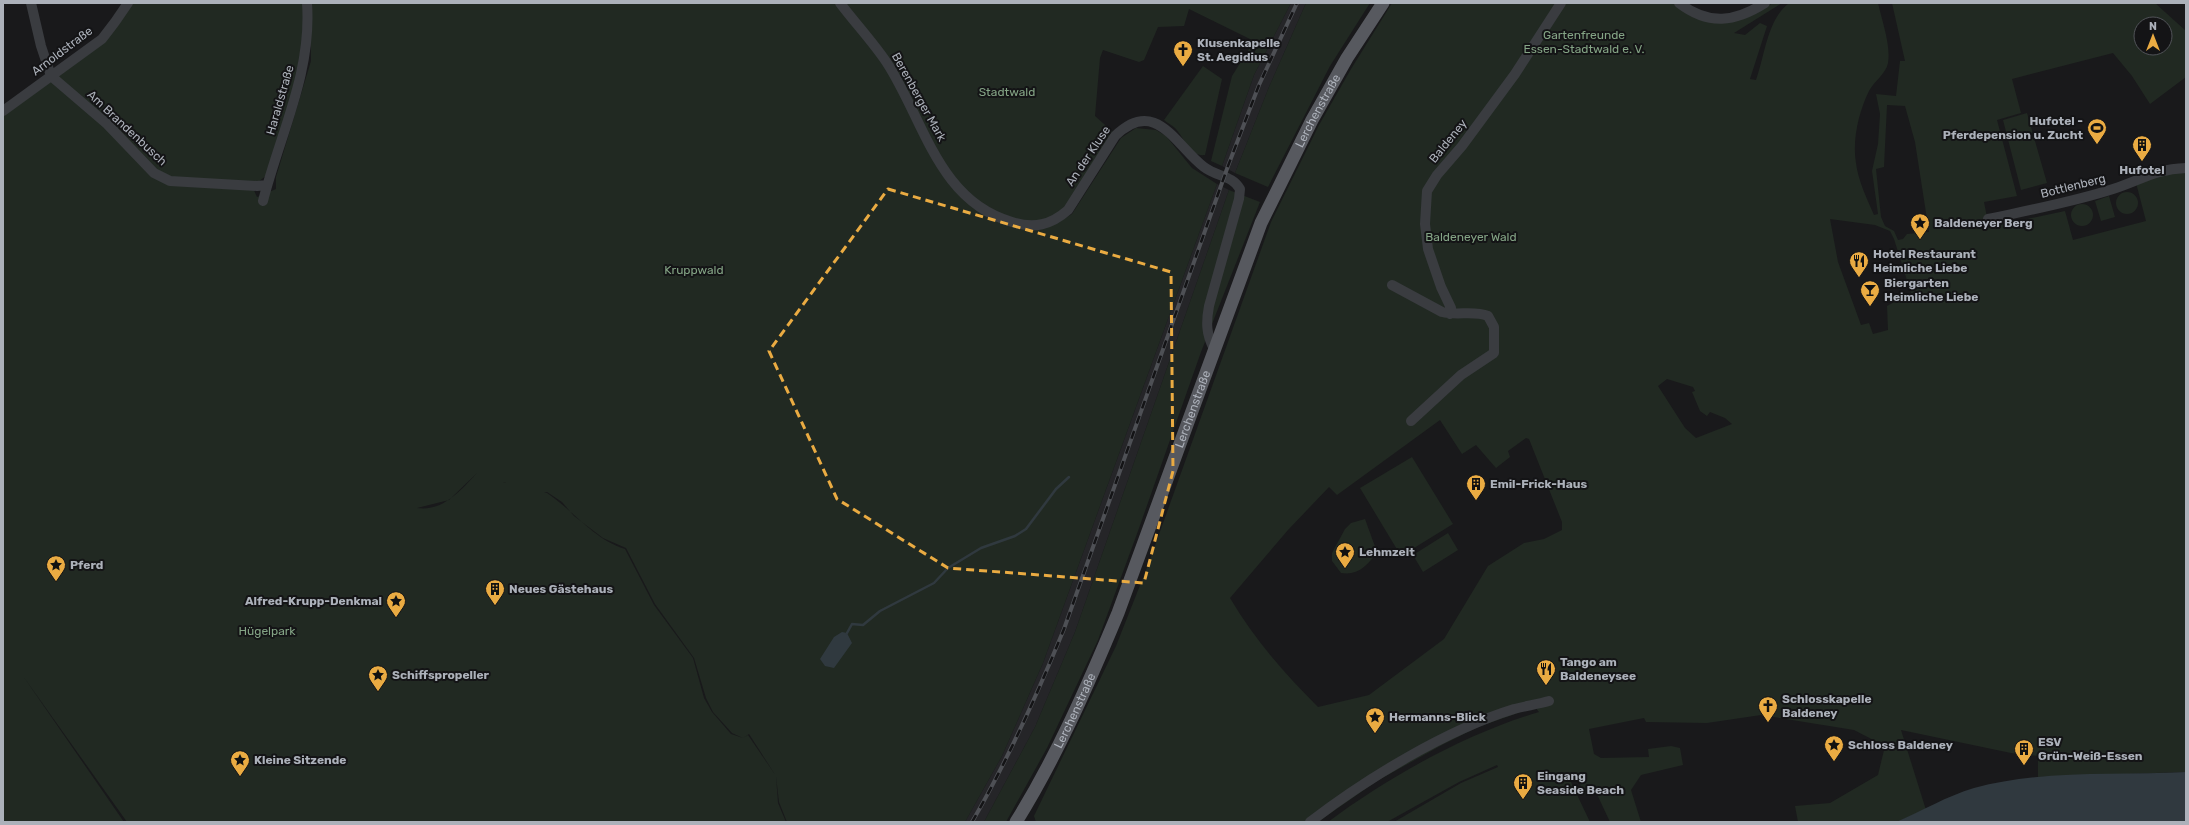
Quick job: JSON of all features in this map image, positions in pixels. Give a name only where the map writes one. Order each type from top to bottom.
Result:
[{"type":"main road","name":"Lerchenstraße","points":[[1016,822],[1059,747],[1092,676],[1154,518],[1214,349],[1268,210],[1316,113],[1347,58],[1383,3]]},
{"type":"street","points":[[31,3],[41,46],[51,76]]},
{"type":"street","name":"Arnoldstraße","points":[[3,111],[102,39],[128,3]]},
{"type":"street","name":"Haraldstraße","points":[[263,201],[294,104],[305,63],[308,3]]},
{"type":"street","name":"Berenberger Mark","points":[[840,3],[887,63],[948,178],[975,203]]},
{"type":"street","name":"Baldeney","points":[[1450,314],[1451,308],[1443,293],[1428,249],[1425,224],[1427,192],[1437,175],[1462,146],[1515,74],[1561,3]]},
{"type":"street","points":[[1679,3],[1693,12],[1719,20],[1740,17],[1765,3]]},
{"type":"street","name":"Am Brandenbusch","points":[[51,76],[107,124],[160,177],[178,182],[257,186],[267,185]]},
{"type":"street","name":"An der Kluse","points":[[975,203],[1002,219],[1020,224],[1041,225],[1050,223],[1068,210],[1115,136],[1122,129],[1142,122],[1164,127],[1173,134],[1192,158],[1207,169],[1234,180],[1240,189],[1206,323],[1208,338],[1214,349]]},
{"type":"street","name":"Bottlenberg","points":[[1988,219],[2064,203],[2103,192],[2161,170],[2186,168]]},
{"type":"street","points":[[1392,285],[1436,309],[1450,314],[1475,313],[1488,316],[1494,327],[1494,352],[1461,375],[1410,421]]},
{"type":"street","points":[[1310,822],[1338,801],[1375,777],[1439,742],[1514,709],[1550,701]]},
{"type":"highlighted area","points":[[888,189],[1171,272],[1173,471],[1144,583],[948,568],[837,499],[769,351]]},
{"type":"shaded area","points":[[1291,3],[1306,3],[1269,87],[1235,173],[1222,166],[1254,75]]},
{"type":"shaded area","points":[[1217,184],[1229,190],[1075,632],[1035,727],[984,822],[965,822],[1002,756],[1043,663]]},
{"type":"shaded area","points":[[842,632],[847,633],[852,643],[834,668],[825,666],[820,659],[834,637]]},
{"type":"shaded area","points":[[2186,772],[2186,822],[1896,822],[1964,791],[2000,782],[2026,778],[2079,774]]},
{"type":"green space","points":[[132,3],[303,3],[301,47],[287,111],[267,175],[258,182],[250,182],[257,197],[276,189],[276,177],[311,61],[311,3],[839,3],[885,64],[948,182],[1002,222],[1057,223],[1072,214],[1121,138],[1136,128],[1156,130],[1166,136],[1192,168],[1217,184],[1043,663],[1002,756],[965,822],[787,822],[779,802],[776,776],[778,803],[786,822],[127,822],[23,676],[124,822],[3,822],[3,113],[95,46],[118,26]],"holes":[[[477,473],[458,493],[451,498]],[[547,492],[562,502],[570,512],[557,500],[547,493],[544,493]],[[448,500],[435,507],[417,508]],[[582,522],[603,538],[626,548],[655,604],[694,658],[706,698],[713,712],[732,733],[743,738],[731,734],[712,712],[704,698],[693,658],[654,605],[625,549],[603,539]],[[749,734],[776,776],[748,735],[743,738]]]},
{"type":"green space","name":"Stadtwald","points":[[842,3],[1291,3],[1254,75],[1222,166],[1211,161],[1232,76],[1254,41],[1189,9],[1184,26],[1158,27],[1144,60],[1139,62],[1103,50],[1100,58],[1095,116],[1113,132],[1064,209],[1052,219],[1024,222],[1005,217],[975,199],[951,176],[889,60]]},
{"type":"green space","points":[[1306,3],[1370,3],[1330,66],[1268,187],[1235,173],[1269,87]]},
{"type":"green space","name":"Baldeneyer Wald","points":[[1392,3],[1677,3],[1702,17],[1761,10],[1773,3],[1782,3],[1734,33],[1745,35],[1760,23],[1767,26],[1750,79],[1756,80],[1771,28],[1782,10],[1789,3],[1878,3],[1886,33],[1889,56],[1888,63],[1885,71],[1871,87],[1865,99],[1857,126],[1855,145],[1856,163],[1859,176],[1874,215],[1878,214],[1872,171],[1878,144],[1880,114],[1876,94],[1896,96],[1900,61],[1905,61],[1892,3],[2155,3],[2169,16],[2133,16],[2133,56],[2173,56],[2173,19],[2186,31],[2186,77],[2150,104],[2132,76],[2113,53],[2012,79],[2021,113],[1997,120],[2017,196],[1984,202],[1989,227],[2065,211],[2073,240],[2146,221],[2135,179],[2186,167],[2186,772],[2038,777],[2038,756],[2011,753],[1901,730],[1926,810],[1896,822],[1798,822],[1795,806],[1830,803],[1878,775],[1885,746],[1854,730],[1761,715],[1707,723],[1646,722],[1644,718],[1589,729],[1594,754],[1601,758],[1649,757],[1648,749],[1671,746],[1680,748],[1683,765],[1641,775],[1631,790],[1641,822],[1610,822],[1595,790],[1585,795],[1576,776],[1570,780],[1590,822],[1394,822],[1461,783],[1498,767],[1497,765],[1459,782],[1387,822],[1328,822],[1376,789],[1429,758],[1484,732],[1539,712],[1535,707],[1478,727],[1442,745],[1377,781],[1318,822],[1036,822],[1034,816],[1116,646],[1148,565],[1271,222],[1319,125],[1351,69]],"holes":[[[1887,105],[1905,106],[1915,142],[1929,232],[1907,234],[1903,239],[1898,240],[1894,231],[1885,226],[1881,217],[1876,169],[1884,167]],[[1830,219],[1875,225],[1890,231],[1894,239],[1911,293],[1887,306],[1888,330],[1873,334],[1869,323],[1861,325],[1838,262]],[[1667,379],[1693,387],[1695,391],[1692,392],[1700,411],[1707,416],[1710,412],[1725,418],[1732,424],[1696,438],[1685,428],[1658,386]],[[1440,420],[1462,454],[1476,445],[1496,468],[1510,457],[1508,451],[1526,438],[1529,439],[1562,522],[1562,530],[1544,539],[1524,543],[1488,566],[1444,639],[1369,695],[1318,707],[1271,656],[1249,628],[1230,598],[1288,530],[1329,487],[1337,495]]]},
{"type":"green space","points":[[1203,66],[1222,79],[1205,155],[1199,155],[1187,146],[1175,128],[1164,120]]},
{"type":"green space","points":[[2027,113],[2047,183],[2021,190],[2003,120]]},
{"type":"green space","points":[[1229,190],[1260,202],[1201,352],[1098,640],[1047,748],[1006,822],[984,822],[1035,727],[1075,632]]},
{"type":"green space","points":[[2127,192],[2135,195],[2138,203],[2135,211],[2127,214],[2119,211],[2116,203],[2119,195]]},
{"type":"green space","points":[[2109,196],[2115,217],[2101,221],[2095,201]]},
{"type":"green space","points":[[2082,204],[2090,207],[2093,215],[2090,223],[2082,226],[2074,223],[2071,215],[2074,207]]},
{"type":"green space","points":[[1412,457],[1453,524],[1401,556],[1360,488]]},
{"type":"green space","points":[[1365,519],[1377,552],[1366,565],[1357,571],[1353,573],[1341,573],[1332,561],[1332,553],[1345,529],[1351,523]]},
{"type":"green space","points":[[1448,533],[1458,550],[1423,572],[1413,555]]},
{"type":"waterway","points":[[847,633],[852,624],[863,625],[880,611],[934,583],[948,568],[981,548],[1015,536],[1026,529],[1056,489],[1069,477]]},
{"type":"railway","points":[[972,822],[998,775],[1021,727],[1064,629],[1228,166],[1259,85],[1297,3]]},
{"type":"place","name":"Klusenkapelle St. Aegidius","points":[[1183,67]]},
{"type":"place","name":"Hufotel - Pferdepension u. Zucht","points":[[2097,145]]},
{"type":"place","name":"Hufotel","points":[[2142,162]]},
{"type":"place","name":"Baldeneyer Berg","points":[[1920,240]]},
{"type":"place","name":"Hotel Restaurant Heimliche Liebe","points":[[1859,278]]},
{"type":"place","name":"Biergarten Heimliche Liebe","points":[[1870,307]]},
{"type":"place","name":"Emil-Frick-Haus","points":[[1476,501]]},
{"type":"place","name":"Lehmzelt","points":[[1345,569]]},
{"type":"place","name":"Pferd","points":[[56,582]]},
{"type":"place","name":"Neues Gästehaus","points":[[495,606]]},
{"type":"place","name":"Alfred-Krupp-Denkmal","points":[[396,618]]},
{"type":"place","name":"Tango am Baldeneysee","points":[[1546,686]]},
{"type":"place","name":"Schiffspropeller","points":[[378,692]]},
{"type":"place","name":"Schlosskapelle Baldeney","points":[[1768,723]]},
{"type":"place","name":"Hermanns-Blick","points":[[1375,734]]},
{"type":"place","name":"Schloss Baldeney","points":[[1834,762]]},
{"type":"place","name":"ESV Grün-Weiß-Essen","points":[[2024,766]]},
{"type":"place","name":"Kleine Sitzende","points":[[240,777]]},
{"type":"place","name":"Eingang Seaside Beach","points":[[1523,800]]},
{"type":"park label","name":"Gartenfreunde Essen-Stadtwald e. V.","points":[[1584,42]]},
{"type":"park label","name":"Kruppwald","points":[[694,270]]},
{"type":"park label","name":"Hügelpark","points":[[267,631]]}]
